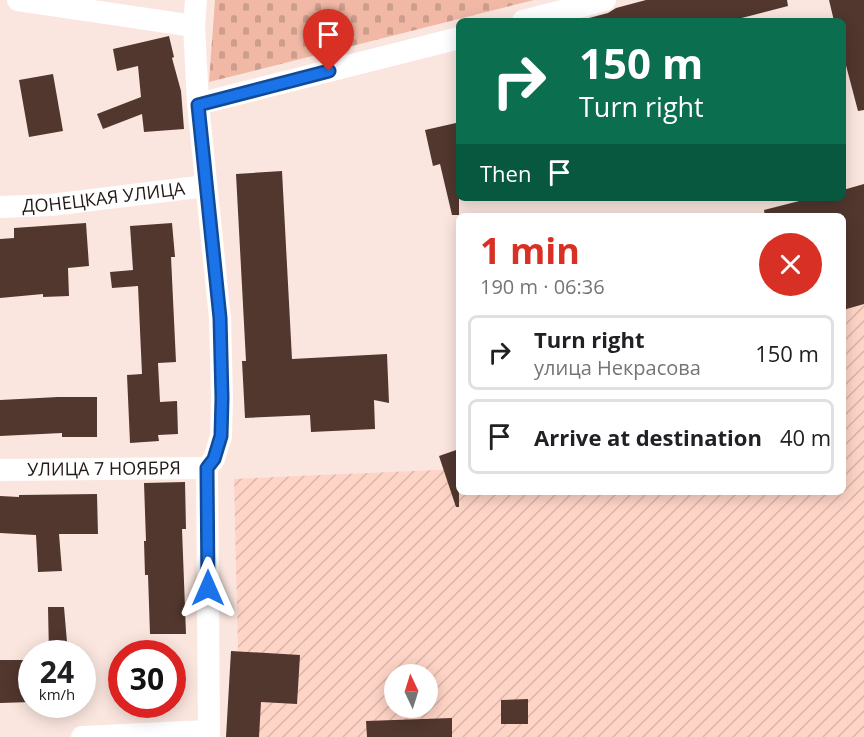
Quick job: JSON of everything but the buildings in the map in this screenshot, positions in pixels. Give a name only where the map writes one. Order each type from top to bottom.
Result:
[{"type":"street","points":[[18,0],[194,26]]},
{"type":"street","points":[[82,737],[209,734],[207,468],[214,459],[221,436],[222,398],[220,318],[198,105],[194,26],[196,0]]},
{"type":"street","points":[[536,18],[605,0]]},
{"type":"street","points":[[198,105],[456,39]]},
{"type":"street","name":"ДОНЕЦКАЯ УЛИЦА","points":[[0,207],[51,205],[206,186]]},
{"type":"street","name":"УЛИЦА 7 НОЯБРЯ","points":[[0,470],[207,468]]},
{"type":"shaded area","points":[[864,258],[864,737],[240,737],[234,479],[456,469],[456,495],[846,495],[846,262]]},
{"type":"green space","points":[[215,0],[534,0],[456,18],[209,82]]},
{"type":"route","points":[[208,588],[207,468],[214,459],[221,436],[222,398],[220,318],[198,105],[329,71]]}]
